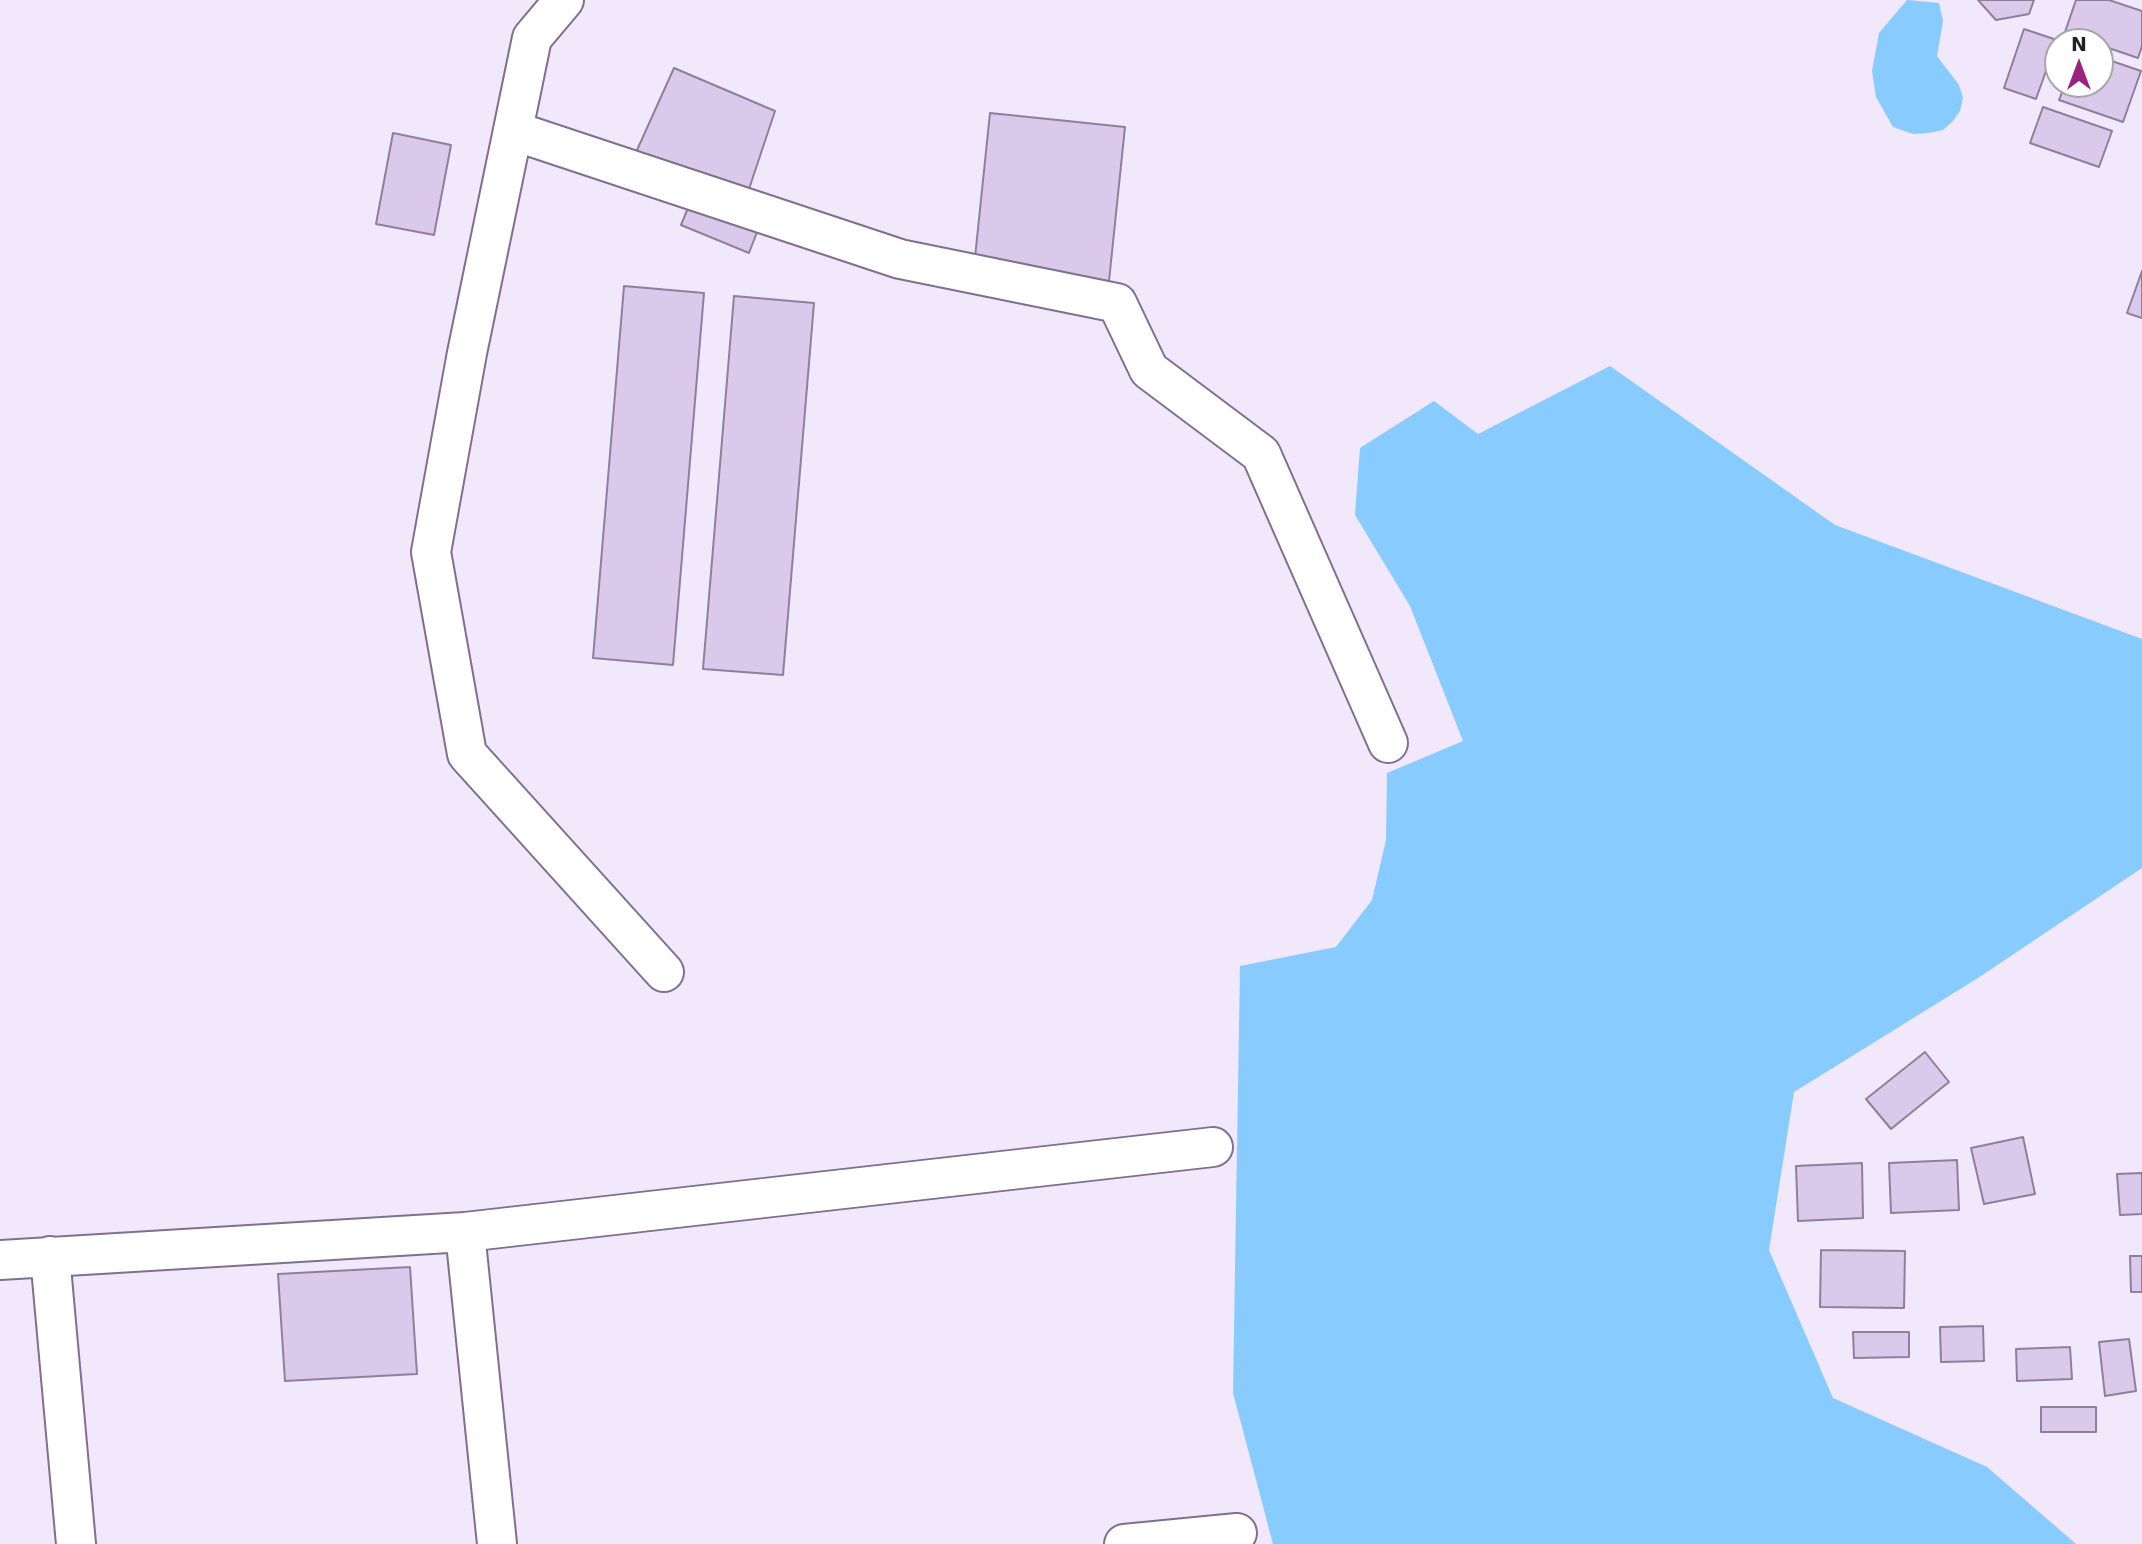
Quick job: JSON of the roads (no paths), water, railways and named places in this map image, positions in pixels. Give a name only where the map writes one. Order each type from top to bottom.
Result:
[{"type":"street","points":[[564,0],[532,38],[467,353],[431,552],[467,754],[664,972]]},
{"type":"street","points":[[514,131],[900,258],[1117,303],[1149,370],[1261,454],[1388,743]]},
{"type":"street","points":[[0,1260],[466,1232],[1213,1147]]},
{"type":"street","points":[[466,1232],[497,1544]]},
{"type":"street","points":[[50,1256],[76,1544]]},
{"type":"street","points":[[1124,1544],[1237,1533]]},
{"type":"water","points":[[1907,0],[1939,3],[1943,21],[1937,56],[1959,85],[1963,98],[1960,111],[1943,130],[1913,134],[1893,127],[1876,97],[1872,71],[1879,33]]},
{"type":"water","points":[[1610,366],[1835,525],[2142,639],[2142,868],[1978,978],[1794,1092],[1769,1250],[1833,1398],[1987,1467],[2076,1544],[1273,1544],[1233,1393],[1240,966],[1336,947],[1372,900],[1386,840],[1387,773],[1463,741],[1410,606],[1355,515],[1360,448],[1434,401],[1478,434]]}]
